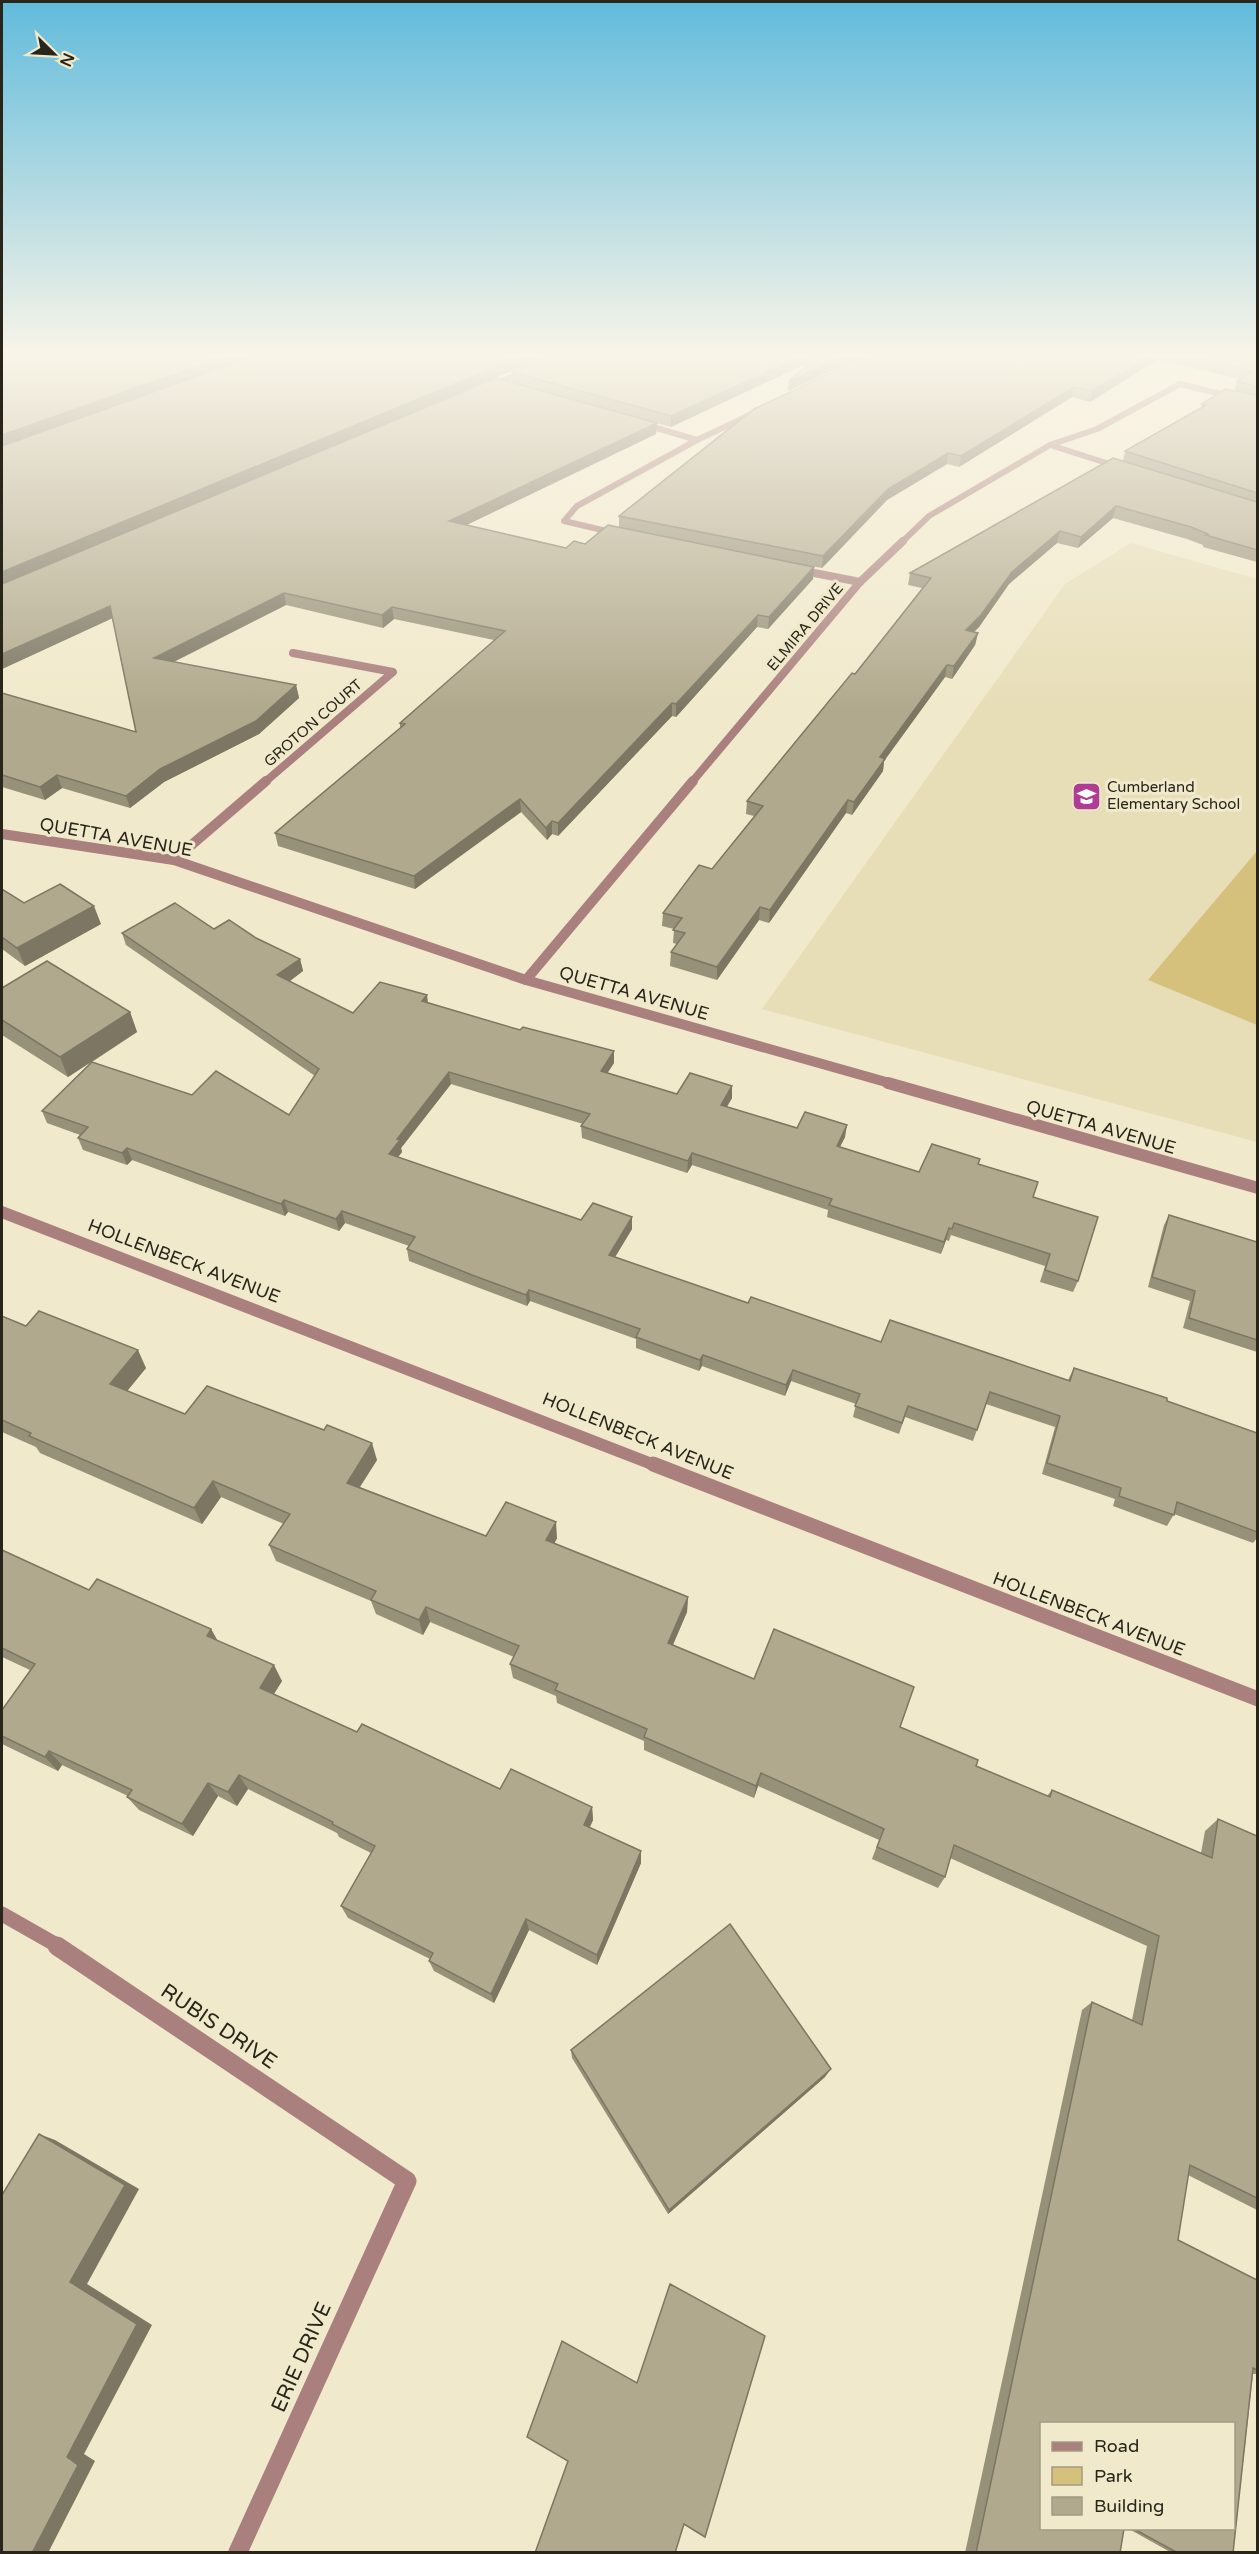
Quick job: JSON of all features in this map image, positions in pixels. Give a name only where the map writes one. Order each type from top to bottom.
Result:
[{"type":"street","points":[[629,536],[564,521],[577,506],[640,471]]},
{"type":"street","name":"ELMIRA DRIVE","points":[[526,980],[860,582],[929,516],[1005,471]]},
{"type":"street","points":[[791,568],[860,582]]},
{"type":"street","name":"GROTON COURT","points":[[174,860],[393,672],[293,652]]},
{"type":"street","name":"QUETTA AVENUE","points":[[2,834],[174,860],[526,980],[1257,1188]]},
{"type":"street","name":"HOLLENBECK AVENUE","points":[[2,1212],[539,1417],[1257,1700]]},
{"type":"street","name":"RUBIS DRIVE","points":[[2,1914],[81,1959],[408,2181]]},
{"type":"street","name":"ERIE DRIVE","points":[[238,2553],[408,2181]]},
{"type":"shaded area","name":"Cumberland Elementary School","points":[[1131,543],[1257,579],[1257,1142],[762,1009],[1065,584]]},
{"type":"green space","points":[[1257,851],[1257,1025],[1148,980]]},
{"type":"building","points":[[2,471],[244,471],[2,572]]},
{"type":"building","points":[[273,471],[555,471],[449,521],[566,548],[574,541],[585,544],[608,525],[814,567],[769,617],[758,615],[676,704],[672,703],[558,823],[552,821],[546,828],[520,799],[414,876],[275,833],[405,724],[400,723],[505,631],[392,607],[382,615],[284,593],[154,658],[296,685],[256,721],[160,769],[126,796],[57,775],[40,787],[2,775],[2,693],[136,732],[110,606],[2,654],[2,584]]},
{"type":"building","points":[[676,471],[918,471],[888,489],[823,556],[619,516]]},
{"type":"building","points":[[1090,471],[1156,471],[1257,502],[1257,550],[1206,535],[1208,534],[1191,527],[1116,506],[1081,537],[1060,531],[1012,572],[981,615],[966,630],[978,633],[954,666],[947,665],[880,757],[885,759],[854,802],[848,800],[770,910],[760,907],[717,967],[671,952],[685,933],[673,930],[682,918],[663,913],[699,865],[712,869],[763,806],[747,801],[852,673],[855,674],[931,578],[910,573]]},
{"type":"building","points":[[1188,471],[1257,471],[1257,493]]},
{"type":"building","points":[[60,884],[94,906],[17,948],[2,937],[2,889],[24,903]]},
{"type":"building","points":[[175,903],[214,929],[229,920],[256,938],[300,959],[277,975],[353,1013],[380,982],[427,995],[422,1001],[520,1030],[523,1027],[614,1051],[601,1071],[677,1094],[690,1073],[732,1086],[721,1105],[797,1128],[805,1112],[847,1125],[837,1146],[919,1172],[932,1144],[980,1159],[978,1164],[1038,1182],[1033,1197],[1098,1217],[1078,1281],[1045,1270],[1050,1254],[954,1223],[952,1229],[949,1228],[944,1242],[829,1205],[832,1199],[692,1153],[688,1161],[581,1126],[590,1114],[449,1072],[397,1139],[400,1140],[389,1154],[581,1220],[593,1203],[632,1217],[609,1255],[748,1303],[751,1297],[881,1342],[890,1320],[1070,1381],[1074,1368],[1167,1398],[1167,1401],[1257,1433],[1257,1532],[1177,1502],[1174,1515],[1119,1496],[1121,1488],[1047,1463],[1060,1416],[990,1392],[977,1430],[908,1406],[902,1423],[855,1406],[860,1394],[793,1370],[786,1385],[703,1355],[700,1360],[636,1337],[640,1329],[529,1290],[526,1295],[472,1275],[407,1249],[415,1237],[342,1211],[336,1219],[284,1200],[281,1204],[127,1148],[122,1153],[78,1138],[88,1127],[42,1111],[92,1062],[192,1095],[216,1071],[289,1115],[319,1069],[122,933]]},
{"type":"building","points":[[47,961],[130,1012],[60,1057],[2,1020],[2,988]]},
{"type":"building","points":[[1169,1215],[1257,1242],[1257,1340],[1189,1318],[1195,1291],[1152,1277]]},
{"type":"building","points":[[39,1311],[138,1350],[110,1384],[185,1414],[207,1386],[324,1430],[327,1425],[372,1443],[347,1483],[486,1536],[506,1502],[556,1522],[546,1540],[688,1597],[668,1643],[754,1679],[774,1629],[914,1687],[900,1727],[978,1760],[976,1766],[1050,1797],[1052,1790],[1212,1858],[1218,1819],[1257,1836],[1257,2198],[1190,2165],[1178,2240],[1257,2280],[1257,2370],[1253,2368],[1233,2553],[1178,2553],[1136,2530],[1235,2530],[1235,2422],[1040,2422],[1040,2530],[1124,2530],[1120,2553],[976,2553],[1092,2002],[1142,2025],[1159,1936],[954,1845],[945,1877],[877,1847],[884,1829],[761,1773],[756,1786],[644,1737],[647,1729],[555,1690],[558,1684],[510,1664],[519,1646],[426,1607],[419,1620],[371,1600],[376,1591],[269,1545],[290,1514],[213,1481],[194,1508],[29,1436],[31,1433],[2,1420],[2,1316],[26,1326]]},
{"type":"building","points":[[2,1550],[89,1590],[97,1579],[211,1629],[207,1636],[274,1665],[260,1688],[357,1732],[362,1724],[500,1789],[511,1769],[592,1807],[584,1825],[641,1851],[597,1955],[526,1919],[491,1994],[429,1961],[433,1953],[341,1906],[375,1846],[332,1824],[333,1822],[239,1775],[228,1792],[208,1783],[182,1824],[127,1797],[132,1790],[49,1751],[45,1757],[2,1736],[2,1710],[35,1664],[2,1648]]},
{"type":"building","points":[[730,1924],[831,2069],[669,2210],[571,2050]]},
{"type":"building","points":[[39,2134],[125,2185],[70,2282],[137,2324],[67,2457],[78,2465],[32,2553],[2,2553],[2,2195]]},
{"type":"building","points":[[670,2284],[765,2336],[705,2537],[684,2524],[675,2553],[535,2553],[568,2461],[527,2437],[562,2341],[637,2383]]},
{"type":"place","name":"Cumberland Elementary School","points":[[1086,796]]}]
